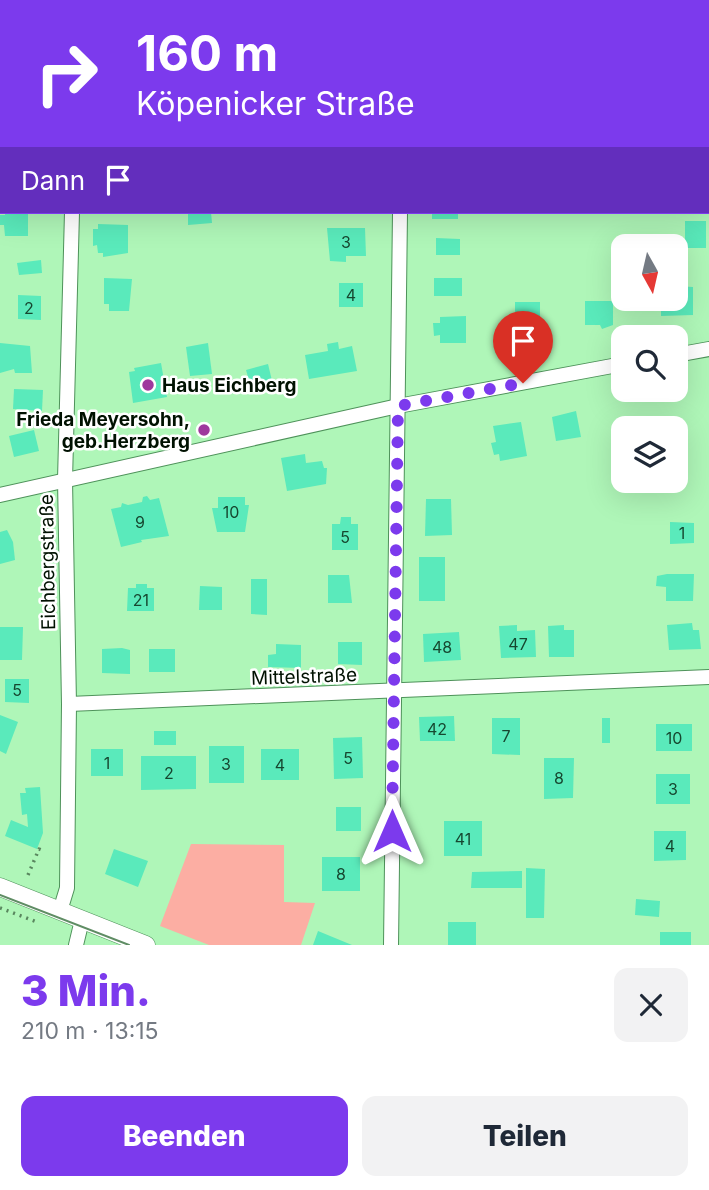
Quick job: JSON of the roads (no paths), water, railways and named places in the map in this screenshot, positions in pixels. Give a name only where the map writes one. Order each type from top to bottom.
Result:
[{"type":"street","name":"Eichbergstraße","points":[[60,911],[66,894],[69,704],[65,480],[72,214]]},
{"type":"street","points":[[391,945],[400,214]]},
{"type":"street","points":[[688,353],[709,349]]},
{"type":"street","points":[[0,495],[398,406],[611,367]]},
{"type":"street","name":"Mittelstraße","points":[[69,704],[709,677]]},
{"type":"street","points":[[0,887],[146,945]]},
{"type":"street","points":[[76,945],[82,920]]},
{"type":"tram line","points":[[0,895],[129,945]]},
{"type":"place","name":"Haus Eichberg","points":[[148,385]]},
{"type":"place","name":"Frieda Meyersohn, geb.Herzberg","points":[[204,430]]}]
